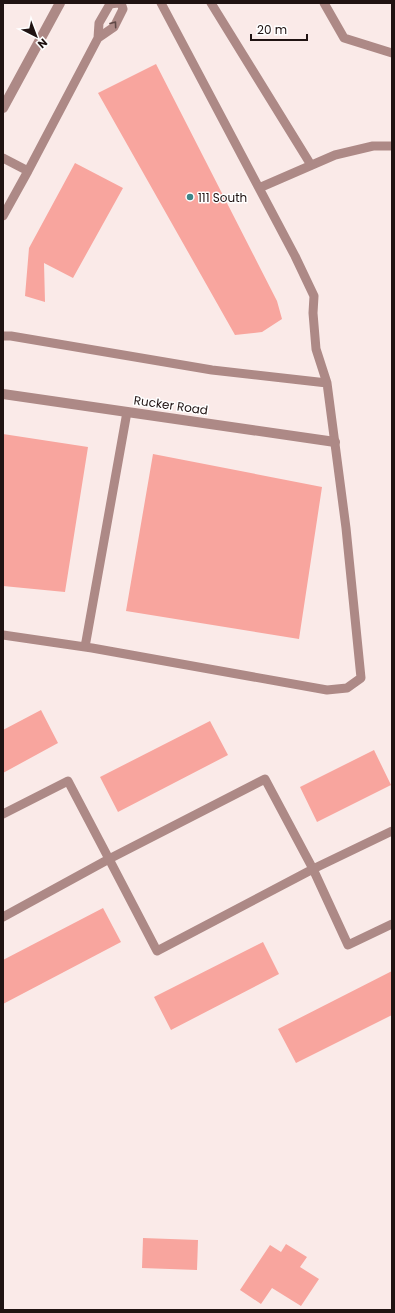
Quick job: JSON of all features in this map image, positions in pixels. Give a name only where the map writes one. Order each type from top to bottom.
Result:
[{"type":"street","points":[[3,108],[60,3]]},
{"type":"street","name":"Rucker Road","points":[[3,394],[335,442]]},
{"type":"lane","points":[[3,216],[98,38],[99,23],[110,4],[120,3],[123,9],[114,27],[98,38]]},
{"type":"lane","points":[[3,635],[84,647],[327,690],[347,688],[361,678],[346,528],[327,383],[316,349],[313,313],[314,296],[295,256],[161,3]]},
{"type":"lane","points":[[211,3],[311,165]]},
{"type":"lane","points":[[324,3],[344,38],[392,53]]},
{"type":"lane","points":[[259,188],[335,155],[373,146],[392,146]]},
{"type":"lane","points":[[3,158],[28,171]]},
{"type":"lane","points":[[3,336],[11,336],[212,370],[327,383]]},
{"type":"lane","points":[[84,647],[127,412]]},
{"type":"lane","points":[[3,917],[109,859],[265,779],[313,869],[348,945],[392,924]]},
{"type":"lane","points":[[3,814],[68,781],[157,951],[313,869],[392,830]]},
{"type":"building","name":"111 South","points":[[156,64],[277,301],[282,319],[262,332],[235,335],[98,93]]},
{"type":"building","points":[[75,163],[123,188],[73,278],[44,263],[45,302],[25,296],[29,248]]},
{"type":"building","points":[[3,434],[88,447],[65,592],[3,586]]},
{"type":"building","points":[[153,454],[322,487],[299,639],[126,611]]},
{"type":"building","points":[[41,710],[58,743],[3,773],[3,730]]},
{"type":"building","points":[[210,721],[228,755],[118,812],[100,777]]},
{"type":"building","points":[[374,750],[391,785],[317,822],[300,787]]},
{"type":"building","points":[[103,908],[121,942],[3,1004],[3,960]]},
{"type":"building","points":[[263,942],[279,974],[171,1030],[154,997]]},
{"type":"building","points":[[392,971],[392,1015],[296,1063],[278,1029]]},
{"type":"building","points":[[143,1238],[198,1240],[197,1270],[142,1268]]},
{"type":"building","points":[[286,1244],[307,1257],[300,1267],[319,1279],[301,1306],[272,1288],[261,1304],[240,1290],[270,1245],[281,1252]]},
{"type":"place","name":"111 South","points":[[190,197]]}]
